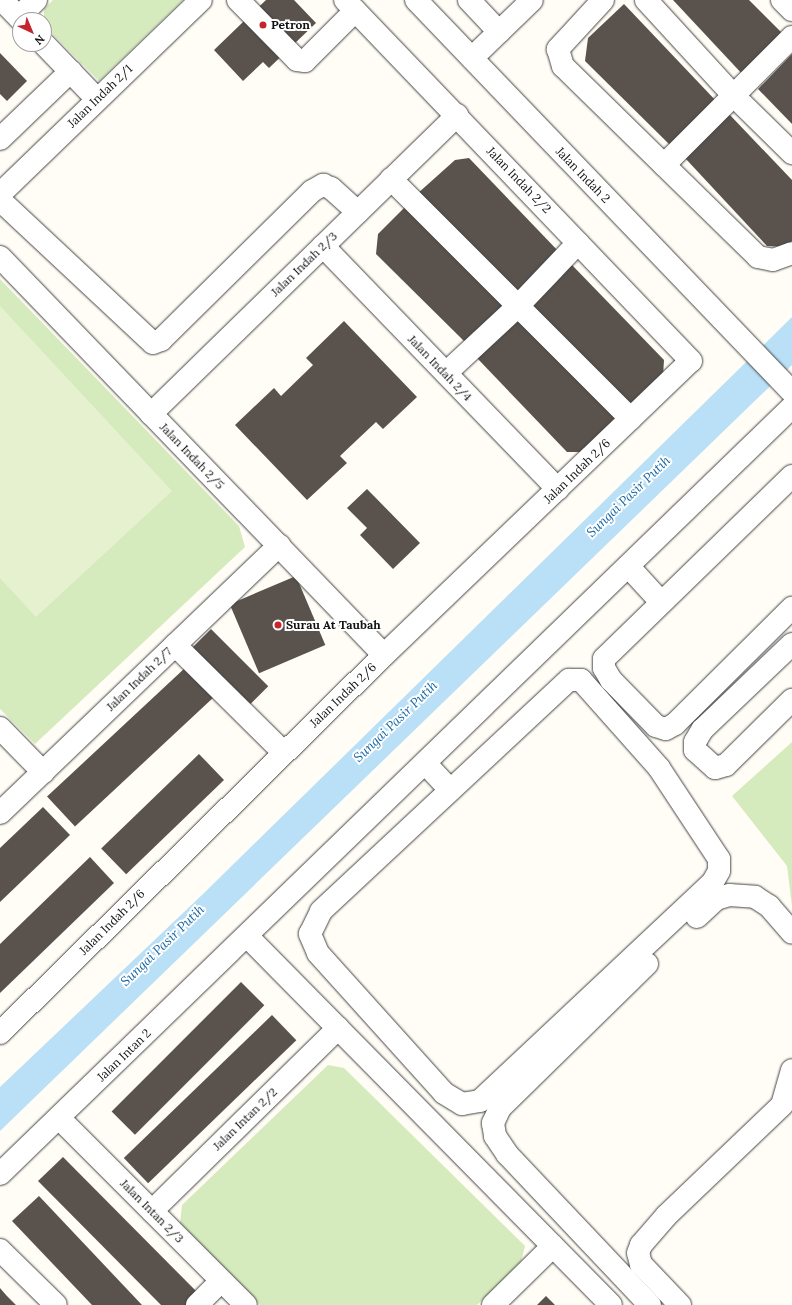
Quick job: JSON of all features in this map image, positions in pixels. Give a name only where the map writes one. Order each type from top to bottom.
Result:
[{"type":"street","points":[[2,0],[13,12]]},
{"type":"street","points":[[26,12],[36,0]]},
{"type":"street","name":"Jalan Indah 2/1","points":[[0,194],[201,0]]},
{"type":"street","points":[[238,0],[297,60],[305,61],[350,5]]},
{"type":"street","name":"Jalan Indah 2","points":[[416,0],[787,388]]},
{"type":"street","points":[[469,0],[499,32]]},
{"type":"street","points":[[472,58],[532,0]]},
{"type":"street","points":[[603,0],[558,49],[562,66],[758,257],[773,260],[792,253]]},
{"type":"street","points":[[646,0],[733,95],[792,153]]},
{"type":"street","points":[[782,0],[792,10]]},
{"type":"street","name":"Jalan Indah 2/2","points":[[350,5],[691,361]]},
{"type":"street","points":[[664,165],[792,37]]},
{"type":"street","points":[[52,52],[97,99]]},
{"type":"street","points":[[0,139],[71,71]]},
{"type":"street","name":"Jalan Indah 2/3","points":[[151,414],[456,115]]},
{"type":"street","points":[[391,179],[631,419]]},
{"type":"street","points":[[0,200],[153,343],[161,340],[312,191],[323,185],[331,188],[358,212]]},
{"type":"street","points":[[446,373],[518,306],[578,243]]},
{"type":"street","name":"Jalan Indah 2/4","points":[[323,246],[558,489]]},
{"type":"street","name":"Jalan Indah 2/5","points":[[0,257],[384,655]]},
{"type":"street","name":"Jalan Indah 2/6","points":[[0,1033],[384,655],[691,361]]},
{"type":"street","name":"Jalan Intan 2","points":[[0,1174],[792,407]]},
{"type":"street","points":[[792,476],[604,658],[604,668],[611,680],[656,726],[666,729],[675,724],[792,608]]},
{"type":"street","name":"Jalan Indah 2/7","points":[[0,814],[278,545]]},
{"type":"street","points":[[628,566],[661,602]]},
{"type":"street","points":[[792,644],[702,730],[695,742],[695,750],[715,768],[726,764],[792,700]]},
{"type":"street","points":[[175,645],[284,753]]},
{"type":"street","points":[[569,680],[580,680],[659,768],[719,859],[719,871],[713,882],[480,1101],[462,1104],[444,1093],[318,953],[310,934],[321,911],[450,790],[569,680]]},
{"type":"street","points":[[0,728],[43,772]]},
{"type":"street","points":[[425,763],[450,790]]},
{"type":"street","points":[[375,812],[400,837]]},
{"type":"street","points":[[650,1305],[507,1154],[495,1136],[494,1123],[500,1108],[716,899],[729,895],[755,897],[769,906],[792,932]]},
{"type":"street","points":[[247,936],[611,1305]]},
{"type":"street","name":"Jalan Intan 2/2","points":[[152,1211],[338,1028]]},
{"type":"street","points":[[618,1272],[638,1253],[641,1245],[666,1216],[782,1105],[792,1070]]},
{"type":"street","name":"Jalan Intan 2/3","points":[[59,1118],[246,1305]]},
{"type":"street","points":[[493,1305],[553,1246]]},
{"type":"street","points":[[0,1250],[56,1305]]},
{"type":"street","points":[[638,1253],[646,1270],[680,1305]]},
{"type":"street","points":[[197,1305],[222,1281]]},
{"type":"green space","points":[[53,0],[183,0],[99,81],[52,33],[52,12],[44,12],[44,9]]},
{"type":"green space","points":[[0,279],[239,526],[245,547],[35,744],[0,709]]},
{"type":"green space","points":[[0,306],[172,491],[36,617],[0,578]]},
{"type":"green space","points":[[792,742],[792,906],[787,866],[732,796]]},
{"type":"green space","points":[[328,1065],[344,1068],[525,1246],[521,1262],[477,1305],[260,1305],[180,1224],[182,1205]]},
{"type":"water","name":"Sungai Pasir Putih","points":[[792,317],[792,365],[0,1131],[0,1087],[203,894]]},
{"type":"building","points":[[266,0],[294,0],[316,23],[269,68],[263,62],[243,81],[214,50]]},
{"type":"building","points":[[673,0],[749,0],[786,37],[745,77]]},
{"type":"building","points":[[624,4],[718,103],[671,146],[585,61],[588,38]]},
{"type":"building","points":[[0,53],[27,81],[7,101],[0,94]]},
{"type":"building","points":[[792,54],[792,124],[758,89]]},
{"type":"building","points":[[729,114],[792,180],[792,241],[785,247],[767,246],[685,158]]},
{"type":"building","points":[[469,158],[560,253],[516,297],[417,194],[455,160]]},
{"type":"building","points":[[408,204],[506,307],[467,344],[376,254],[378,234]]},
{"type":"building","points":[[571,264],[664,360],[663,377],[628,409],[528,307]]},
{"type":"building","points":[[518,319],[617,420],[586,452],[567,452],[477,358]]},
{"type":"building","points":[[344,321],[417,397],[383,429],[376,422],[340,456],[347,463],[307,500],[235,425],[274,388],[281,396],[313,365],[306,358]]},
{"type":"building","points":[[367,489],[420,543],[393,569],[360,535],[367,528],[347,508]]},
{"type":"building","name":"Surau At Taubah","points":[[296,576],[325,645],[259,673],[230,604]]},
{"type":"building","points":[[211,629],[268,686],[249,705],[192,648]]},
{"type":"building","points":[[186,667],[214,697],[75,827],[47,797]]},
{"type":"building","points":[[199,754],[224,780],[126,874],[101,848]]},
{"type":"building","points":[[43,807],[70,835],[0,902],[0,848]]},
{"type":"building","points":[[90,857],[114,883],[0,993],[0,944]]},
{"type":"building","points":[[241,982],[264,1005],[135,1135],[112,1111]]},
{"type":"building","points":[[272,1015],[296,1040],[148,1183],[124,1158]]},
{"type":"building","points":[[63,1157],[198,1293],[186,1305],[161,1305],[38,1181]]},
{"type":"building","points":[[39,1196],[142,1305],[92,1305],[12,1221]]},
{"type":"building","points":[[0,1288],[6,1295],[16,1305],[0,1305]]},
{"type":"building","points":[[546,1296],[555,1305],[537,1305]]},
{"type":"place","name":"Petron","points":[[263,25]]},
{"type":"place","name":"Surau At Taubah","points":[[278,625]]}]
